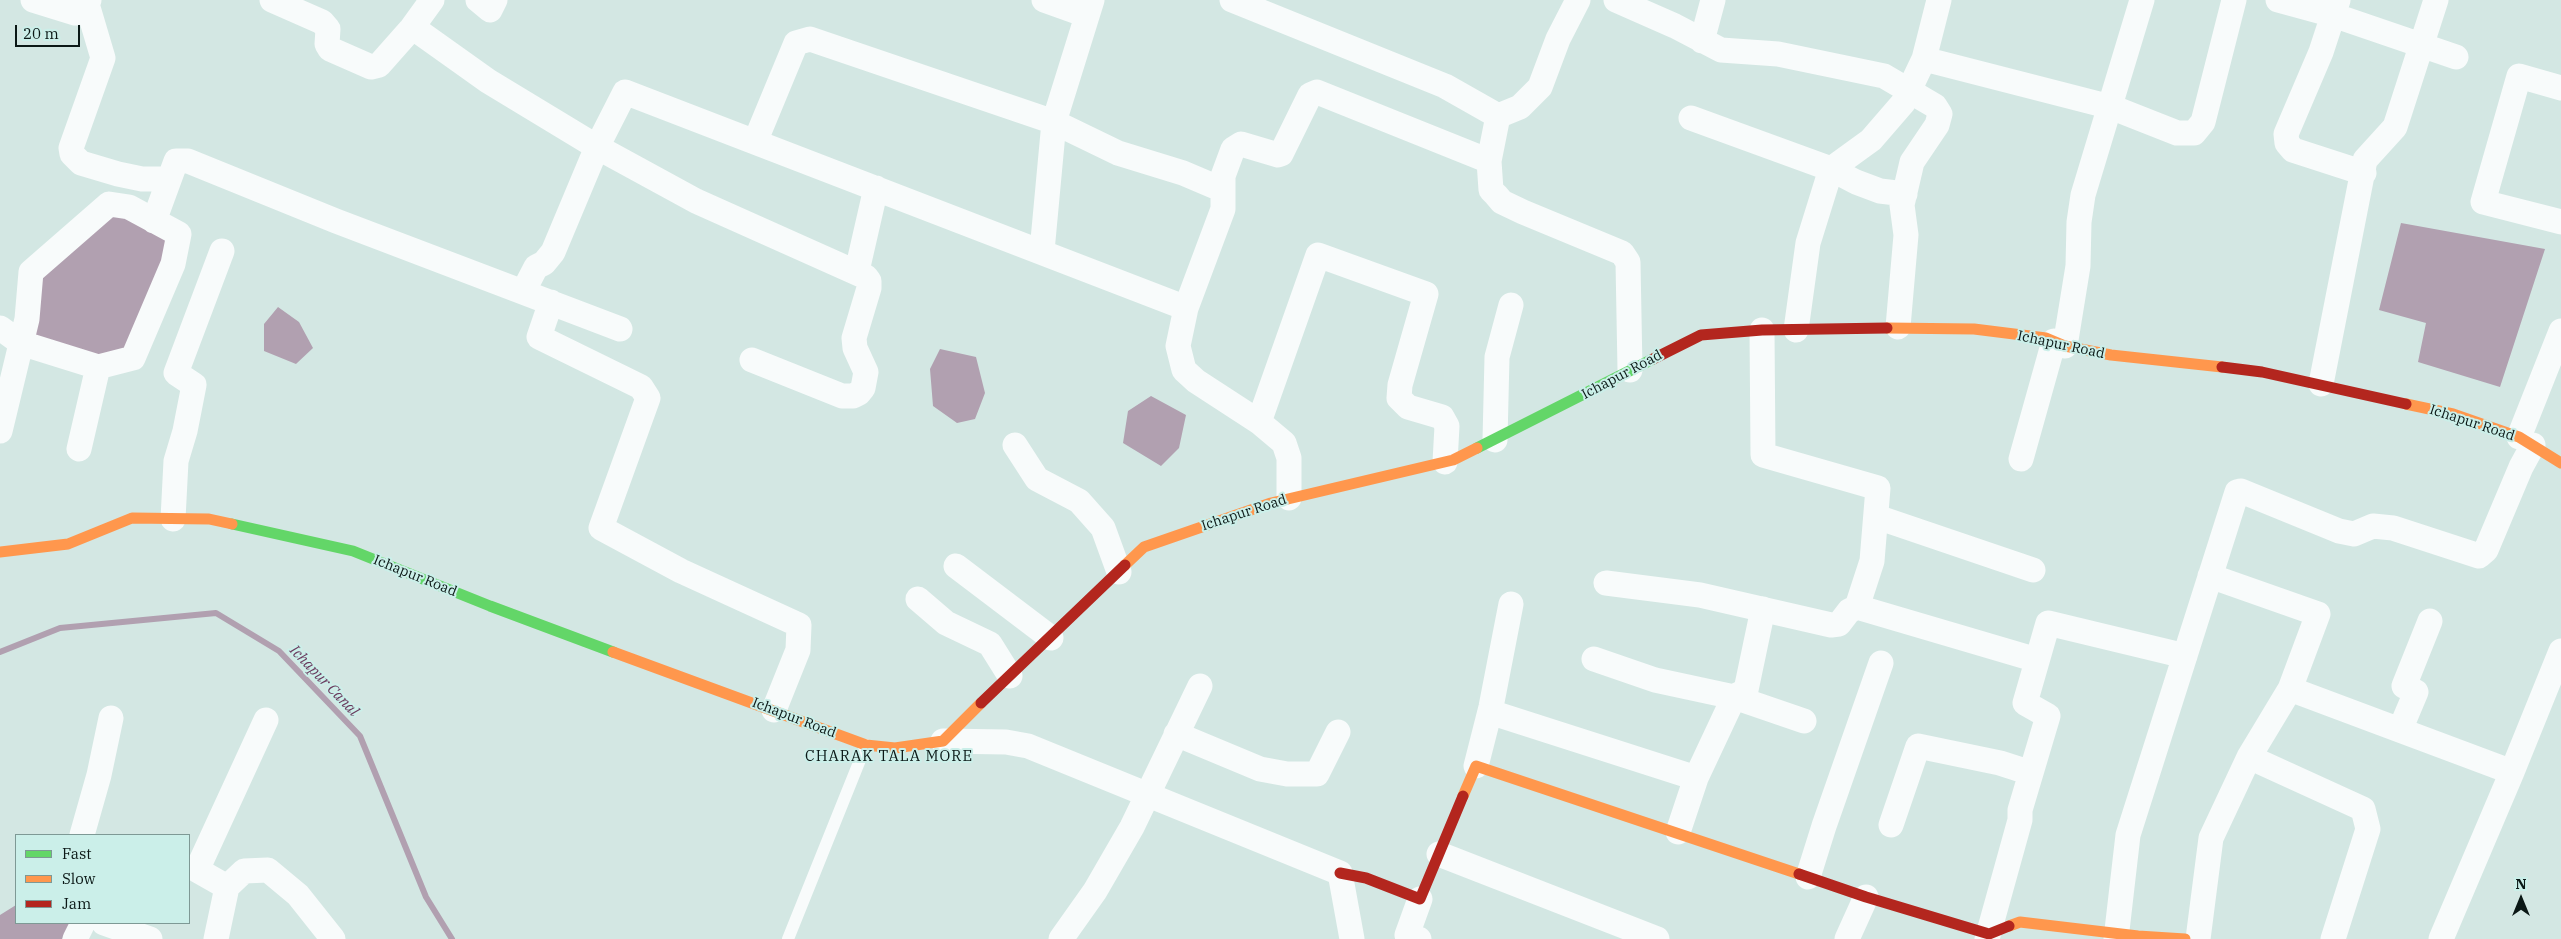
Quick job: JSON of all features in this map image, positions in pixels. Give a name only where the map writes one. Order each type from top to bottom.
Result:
[{"type":"street","points":[[33,0],[75,13],[88,2],[103,58],[71,148],[72,154],[81,163],[118,174],[142,180],[169,179]]},
{"type":"street","points":[[272,0],[322,22],[328,29],[327,44],[330,49],[371,67],[379,65],[411,29],[432,0]]},
{"type":"street","points":[[478,0],[490,10],[495,0]]},
{"type":"street","points":[[1042,251],[1054,122],[1089,8],[1044,0]]},
{"type":"street","points":[[1232,0],[1266,6],[1445,86],[1498,116]]},
{"type":"street","points":[[1498,116],[1520,107],[1540,87],[1558,39],[1578,0]]},
{"type":"street","points":[[1616,0],[1721,50],[1778,54],[1884,76],[1935,106],[1940,114],[1937,124],[1912,162],[1905,194],[1902,213],[1906,235],[1898,326]]},
{"type":"street","points":[[1702,41],[1713,0]]},
{"type":"street","points":[[1796,330],[1808,244],[1831,169],[1871,140],[1903,102],[1924,59],[1939,0]]},
{"type":"street","points":[[2022,459],[2060,344],[2078,266],[2079,222],[2083,195],[2142,0]]},
{"type":"street","points":[[1924,59],[2111,107],[2177,133],[2194,132],[2203,122],[2234,0]]},
{"type":"street","points":[[2278,0],[2336,7],[2422,46],[2456,57]]},
{"type":"street","points":[[2321,384],[2364,173],[2365,160],[2395,127],[2436,0]]},
{"type":"street","points":[[2336,7],[2286,134],[2287,143],[2293,150],[2364,173]]},
{"type":"street","points":[[411,29],[415,29],[488,81],[597,147],[696,201],[857,270],[869,281],[854,338],[855,348],[866,372],[863,388],[859,393],[853,396],[842,396],[752,360]]},
{"type":"street","points":[[756,142],[796,43],[806,39],[1054,122],[1118,153],[1183,173],[1224,190]]},
{"type":"street","points":[[2561,88],[2519,76],[2484,202],[2561,222]]},
{"type":"street","points":[[523,292],[536,267],[544,263],[553,252],[597,147],[625,92],[1186,308]]},
{"type":"street","points":[[1289,498],[1288,452],[1284,443],[1259,422],[1196,381],[1184,370],[1178,346],[1186,308],[1224,209],[1224,176],[1232,149],[1241,144],[1278,155],[1281,154],[1310,95],[1314,92],[1489,161]]},
{"type":"street","points":[[1498,116],[1489,161],[1492,190],[1502,202],[1596,244],[1622,253],[1625,256],[1629,268],[1630,370]]},
{"type":"street","points":[[1691,118],[1831,169],[1856,182],[1880,191],[1905,194]]},
{"type":"street","points":[[154,221],[176,161],[188,161],[336,221],[620,329]]},
{"type":"street","points":[[857,270],[876,188]]},
{"type":"street","points":[[0,328],[21,343],[98,367],[133,358],[173,264],[178,234],[129,207],[109,204],[31,272],[28,319],[21,343],[0,431]]},
{"type":"street","points":[[173,519],[176,461],[185,431],[194,385],[176,373],[222,251]]},
{"type":"street","points":[[1259,422],[1318,255],[1426,294],[1400,386],[1399,398],[1408,408],[1442,416],[1447,426],[1445,462]]},
{"type":"street","points":[[551,302],[539,337],[640,387],[648,398],[601,528],[681,571],[799,625],[798,650],[774,710]]},
{"type":"street","points":[[1494,440],[1497,357],[1511,304]]},
{"type":"street","name":"Ichapur Road","points":[[0,552],[68,544],[132,518],[209,519],[353,551],[490,606],[866,745],[896,748],[943,741],[1144,547],[1289,498],[1445,462],[1494,440],[1700,335],[1762,330],[1865,330],[1898,326],[1974,330],[2060,344],[2111,355],[2262,372],[2453,414],[2526,441],[2561,463]]},
{"type":"street","points":[[1762,330],[1763,455],[1878,488],[1878,517],[1872,561],[1857,607]]},
{"type":"street","points":[[2116,936],[2128,835],[2237,492],[2240,491],[2339,531],[2354,534],[2379,525],[2479,556],[2486,550],[2521,467],[2526,441],[2561,331]]},
{"type":"street","points":[[79,449],[98,367]]},
{"type":"street","points":[[1015,445],[1036,479],[1079,501],[1103,528],[1119,572]]},
{"type":"street","points":[[1878,517],[2033,570]]},
{"type":"street","points":[[956,566],[1051,638]]},
{"type":"street","points":[[2198,939],[2211,838],[2249,757],[2290,689],[2318,614],[2210,576]]},
{"type":"street","points":[[1606,584],[1700,595],[1835,625],[1845,618],[1851,609],[1857,607],[2037,660]]},
{"type":"street","points":[[918,599],[946,623],[990,644],[1010,676]]},
{"type":"street","points":[[1419,939],[1407,935],[1420,899],[1476,766],[1490,712],[1511,604]]},
{"type":"street","points":[[1678,832],[1696,778],[1723,724],[1734,697],[1746,690],[1763,609]]},
{"type":"street","points":[[2400,730],[2416,692],[2404,686],[2430,621]]},
{"type":"street","points":[[1988,936],[2048,716],[2025,703],[2048,623],[2185,656]]},
{"type":"street","points":[[2441,939],[2561,652]]},
{"type":"street","points":[[1594,659],[1655,680],[1734,697],[1804,721]]},
{"type":"street","points":[[1808,877],[1824,826],[1882,663]]},
{"type":"street","points":[[1061,939],[1095,891],[1132,827],[1146,794],[1200,686]]},
{"type":"street","points":[[2290,689],[2512,772]]},
{"type":"street","points":[[1490,712],[1696,778]]},
{"type":"street","points":[[82,834],[99,775],[111,718]]},
{"type":"street","points":[[227,887],[197,870],[266,720]]},
{"type":"street","points":[[1176,734],[1260,769],[1288,774],[1317,774],[1338,732]]},
{"type":"street","points":[[943,741],[1006,742],[1028,746],[1340,873],[1366,878],[1420,899]]},
{"type":"street","points":[[1890,825],[1918,746],[2000,763],[2031,773]]},
{"type":"street","points":[[2249,757],[2363,809],[2368,829],[2333,939]]},
{"type":"street","points":[[1476,766],[1678,832],[1866,898],[1988,936],[2020,922],[2116,936],[2185,939]]},
{"type":"street","points":[[1439,854],[1657,939]]},
{"type":"street","points":[[216,939],[227,887],[244,872],[268,870],[298,895],[333,939]]},
{"type":"street","points":[[1340,873],[1352,939]]},
{"type":"street","points":[[1847,939],[1866,898]]},
{"type":"street","points":[[75,939],[82,924]]},
{"type":"street","points":[[107,924],[150,939]]},
{"type":"lane","points":[[788,939],[866,745]]},
{"type":"shaded area","points":[[126,213],[167,233],[169,260],[127,350],[103,361],[34,339],[33,299],[48,265],[111,217]]},
{"type":"shaded area","points":[[2401,223],[2545,249],[2500,387],[2418,362],[2426,323],[2379,310]]},
{"type":"shaded area","points":[[278,307],[299,322],[313,348],[296,364],[264,351],[264,324]]},
{"type":"shaded area","points":[[940,349],[976,357],[985,393],[975,419],[957,423],[933,406],[930,369]]},
{"type":"shaded area","points":[[1151,396],[1186,415],[1179,448],[1161,466],[1123,443],[1128,411]]},
{"type":"shaded area","points":[[15,906],[15,924],[70,924],[62,939],[0,939],[0,915]]},
{"type":"waterway","name":"Ichapur Canal","points":[[0,652],[60,628],[216,613],[279,651],[360,736],[426,897],[452,939]]},
{"type":"traffic: fast","points":[[1477,448],[1653,359]]},
{"type":"traffic: fast","points":[[232,524],[353,551],[490,606],[613,652]]},
{"type":"traffic: slow","points":[[1887,328],[1974,329],[2046,338],[2065,346],[2111,355],[2222,367]]},
{"type":"traffic: slow","points":[[2406,404],[2453,414],[2519,437],[2561,463]]},
{"type":"traffic: slow","points":[[1125,565],[1144,547],[1271,503],[1453,460],[1477,448]]},
{"type":"traffic: slow","points":[[0,552],[68,544],[132,518],[209,519],[232,524]]},
{"type":"traffic: slow","points":[[613,652],[866,745],[895,748],[943,741],[981,703]]},
{"type":"traffic: slow","points":[[1463,796],[1476,766],[1799,874]]},
{"type":"traffic: slow","points":[[2009,926],[2020,922],[2138,936],[2185,939]]},
{"type":"traffic: jam","points":[[1653,359],[1701,335],[1762,330],[1887,328]]},
{"type":"traffic: jam","points":[[2222,367],[2262,372],[2406,404]]},
{"type":"traffic: jam","points":[[981,703],[1125,565]]},
{"type":"traffic: jam","points":[[1340,873],[1366,878],[1420,899],[1463,796]]},
{"type":"traffic: jam","points":[[1799,874],[1866,897],[1989,934],[2009,926]]},
{"type":"district","name":"CHARAK TALA MORE","points":[[889,757]]}]
